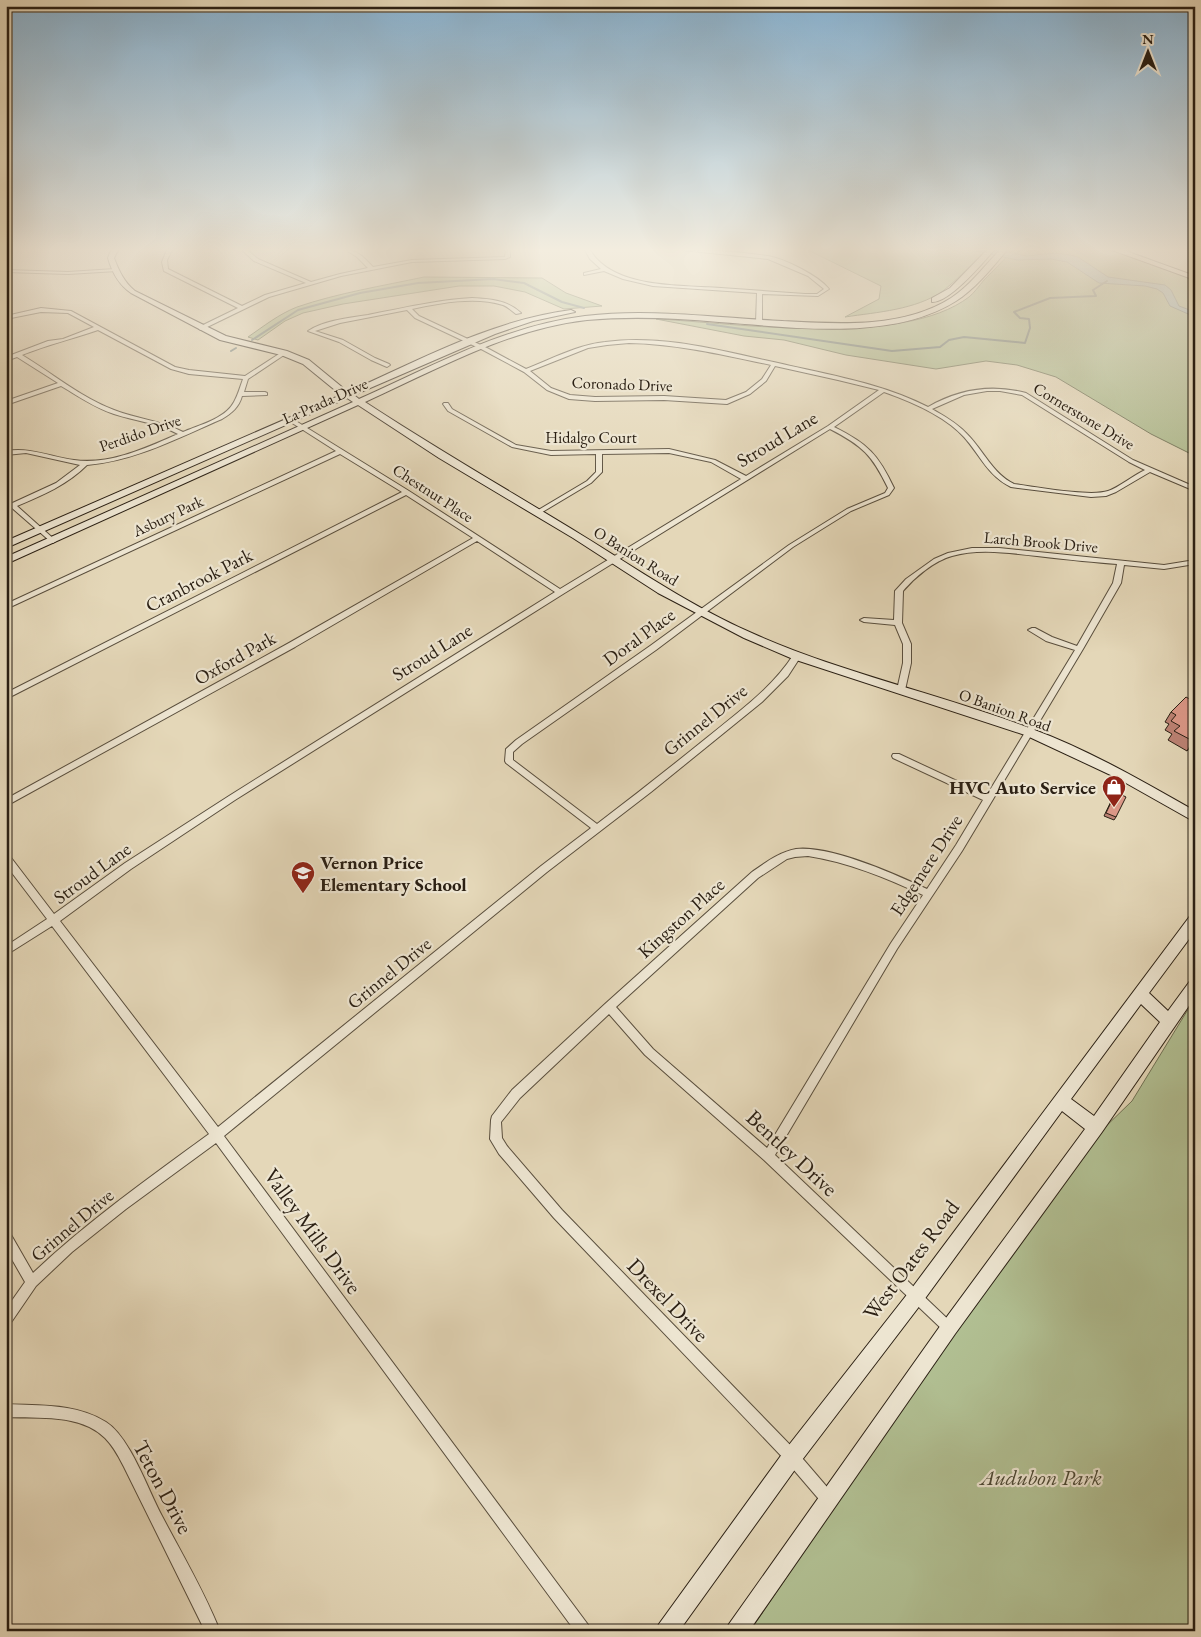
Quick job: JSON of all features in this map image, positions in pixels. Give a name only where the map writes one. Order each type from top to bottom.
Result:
[{"type":"main road","name":"O Banion Road","points":[[198,326],[223,338],[284,353],[306,362],[358,402],[442,456],[662,591],[748,636],[797,656],[1029,732],[1122,775],[1195,817]]},
{"type":"main road","name":"La Prada Drive","points":[[6,545],[508,326]]},
{"type":"main road","name":"La Prada Drive","points":[[6,561],[481,347],[513,334],[542,326]]},
{"type":"main road","name":"West Oates Road","points":[[666,1631],[792,1458],[915,1298],[1195,920]]},
{"type":"main road","points":[[736,1631],[949,1328],[1096,1127],[1195,985]]},
{"type":"main road","points":[[1140,994],[1169,1021]]},
{"type":"main road","points":[[1061,1101],[1096,1127]]},
{"type":"street","points":[[94,326],[173,368],[189,372],[246,378],[284,353]]},
{"type":"street","points":[[311,331],[323,326]]},
{"type":"street","name":"Coronado Drive","points":[[437,326],[526,371],[549,389],[570,397],[595,399],[664,398],[716,403],[727,402],[748,393],[764,380],[774,364]]},
{"type":"street","points":[[6,359],[50,342],[64,340],[97,328]]},
{"type":"street","points":[[311,331],[317,335],[331,336],[361,352],[372,361],[387,365]]},
{"type":"street","points":[[526,371],[587,346],[624,342],[666,343],[690,346],[863,384],[928,409],[959,429],[994,474],[1002,481],[1013,486],[1091,495],[1106,494],[1114,492],[1149,470]]},
{"type":"street","points":[[18,355],[42,369],[61,384],[112,411],[156,422],[182,434]]},
{"type":"street","name":"Perdido Drive","points":[[6,453],[26,450],[61,461],[85,463],[104,463],[120,458],[220,418],[237,403],[246,378]]},
{"type":"street","points":[[6,403],[61,384]]},
{"type":"street","name":"Cornerstone Drive","points":[[928,409],[946,399],[965,394],[994,389],[1010,389],[1024,394],[1149,470],[1195,489]]},
{"type":"street","name":"Stroud Lane","points":[[6,951],[54,920],[128,866],[232,798],[560,592],[830,427],[882,390]]},
{"type":"street","points":[[240,394],[265,394]]},
{"type":"street","name":"Hidalgo Court","points":[[446,404],[450,410],[514,446],[551,452],[670,451],[713,461],[745,478]]},
{"type":"street","name":"Chestnut Place","points":[[291,420],[407,492],[560,592]]},
{"type":"street","name":"Doral Place","points":[[598,830],[509,762],[510,751],[519,742],[653,648],[791,546],[849,510],[887,494],[891,488],[874,455],[862,443],[830,427]]},
{"type":"street","name":"Asbury Park","points":[[6,607],[341,451]]},
{"type":"street","points":[[537,513],[590,482],[599,472],[599,452]]},
{"type":"street","points":[[53,541],[10,506],[62,482],[85,463]]},
{"type":"street","name":"Cranbrook Park","points":[[6,696],[407,492]]},
{"type":"street","name":"Oxford Park","points":[[6,803],[283,650],[477,538]]},
{"type":"street","name":"Larch Brook Drive","points":[[901,690],[907,663],[907,644],[898,623],[899,591],[908,581],[936,560],[950,554],[972,550],[999,550],[1164,567],[1195,562]]},
{"type":"street","name":"Edgemere Drive","points":[[768,1156],[894,946],[930,894],[1079,649],[1117,583],[1121,563]]},
{"type":"street","points":[[864,620],[898,623]]},
{"type":"street","points":[[1032,630],[1050,639],[1079,649]]},
{"type":"street","name":"Grinnel Drive","points":[[6,1320],[32,1282],[49,1264],[98,1223],[217,1135],[544,869],[598,830],[759,700],[785,674],[797,656]]},
{"type":"street","points":[[896,756],[988,799]]},
{"type":"street","name":"Kingston Place","points":[[496,1120],[516,1094],[608,1007],[755,875],[780,857],[796,852],[820,854],[900,880],[930,894]]},
{"type":"street","name":"Valley Mills Drive","points":[[6,858],[217,1135],[584,1631]]},
{"type":"street","name":"Bentley Drive","points":[[608,1007],[648,1052],[768,1156],[915,1298],[949,1328]]},
{"type":"street","name":"Drexel Drive","points":[[496,1120],[496,1139],[503,1150],[558,1214],[792,1458],[828,1499]]},
{"type":"street","points":[[6,1237],[32,1282]]},
{"type":"street","name":"Teton Drive","points":[[6,1410],[64,1412],[104,1428],[126,1455],[139,1488],[193,1586],[213,1631]]},
{"type":"green space","points":[[264,326],[277,326],[258,340],[248,337]]},
{"type":"green space","points":[[694,326],[818,329],[862,327],[1195,326],[1195,456],[1151,434],[1056,377],[1017,365],[986,361],[936,369],[846,355],[784,340],[744,336]]},
{"type":"green space","name":"Audubon Park","points":[[1195,998],[1195,1631],[750,1631],[972,1305],[1099,1133],[1132,1101]]},
{"type":"building","points":[[1186,697],[1195,702],[1195,740],[1193,741],[1174,731],[1180,726],[1171,721],[1176,715],[1171,712]]},
{"type":"building","name":"HVC Auto Service","points":[[1116,792],[1126,797],[1116,817],[1106,813]]},
{"type":"waterway","points":[[252,340],[273,326]]},
{"type":"waterway","points":[[723,326],[892,351],[940,347],[949,340],[964,337],[1025,343],[1030,326]]},
{"type":"waterway","points":[[231,351],[236,348]]},
{"type":"place","name":"HVC Auto Service","points":[[1114,808]]},
{"type":"place","name":"Vernon Price Elementary School","points":[[303,894]]}]
